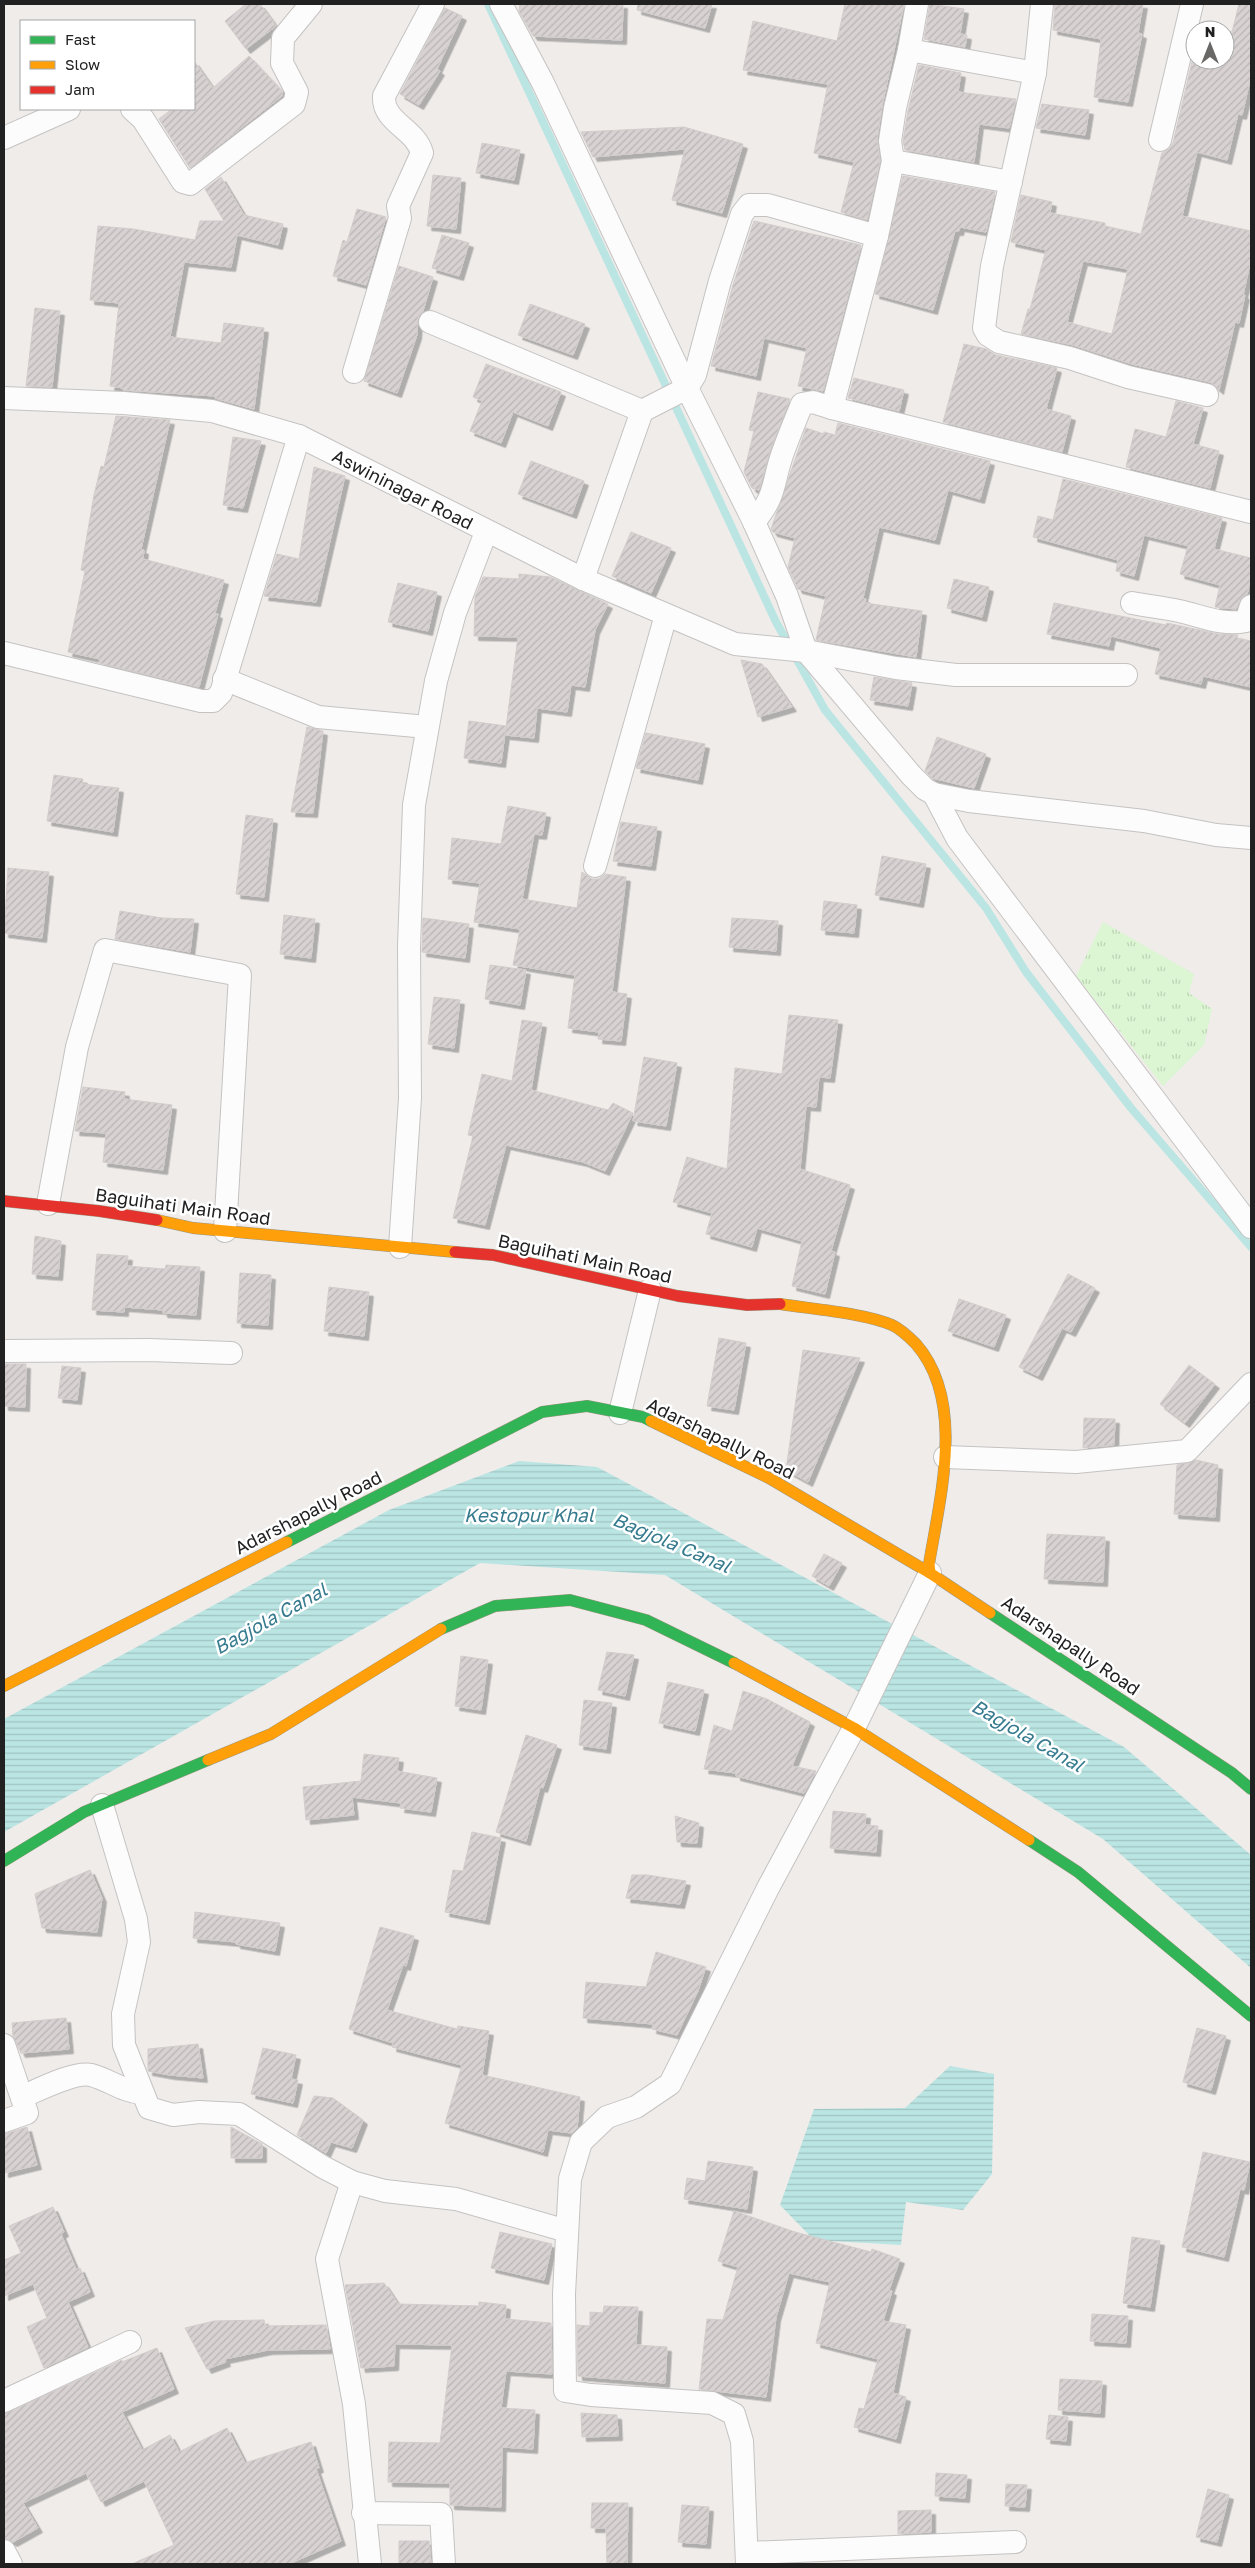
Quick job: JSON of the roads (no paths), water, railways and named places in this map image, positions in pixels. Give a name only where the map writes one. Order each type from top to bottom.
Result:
[{"type":"street","points":[[133,110],[143,119],[183,182],[190,184],[294,104],[297,92],[282,63],[283,38],[311,4]]},
{"type":"street","points":[[354,372],[400,218],[398,206],[422,153],[420,144],[385,110],[384,96],[433,4]]},
{"type":"street","points":[[501,4],[543,83],[677,393],[754,522],[787,596],[796,651],[924,789],[934,794],[969,801],[1144,821],[1216,835],[1251,838]]},
{"type":"street","points":[[832,408],[877,236],[893,161],[890,141],[894,108],[909,50],[917,4]]},
{"type":"street","points":[[1042,4],[1035,73],[992,266],[984,328],[988,335],[998,342],[1070,358],[1128,378],[1207,395]]},
{"type":"street","points":[[1160,140],[1192,4]]},
{"type":"street","points":[[909,50],[1035,73]]},
{"type":"street","points":[[5,135],[68,110]]},
{"type":"street","points":[[893,161],[1011,182]]},
{"type":"street","points":[[582,579],[642,410],[677,393],[695,375],[720,280],[742,214],[749,205],[768,204],[877,236]]},
{"type":"street","points":[[430,322],[642,410]]},
{"type":"street","name":"Aswininagar Road","points":[[4,398],[124,403],[212,411],[299,436],[368,469],[486,532],[582,579],[735,644],[796,651],[896,668],[956,675],[1126,676]]},
{"type":"street","points":[[754,522],[767,507],[773,494],[782,456],[802,404],[813,402],[1251,512]]},
{"type":"street","points":[[4,653],[201,701],[213,701],[221,694],[299,436]]},
{"type":"street","points":[[400,1247],[410,1098],[409,946],[414,806],[426,727],[455,613],[486,532]]},
{"type":"street","points":[[1132,603],[1181,612],[1210,620],[1235,623],[1246,621],[1251,606]]},
{"type":"street","points":[[596,866],[666,615]]},
{"type":"street","points":[[224,679],[318,717],[426,727]]},
{"type":"street","points":[[934,794],[957,838],[1251,1227]]},
{"type":"street","points":[[48,1204],[76,1047],[105,950],[240,975],[225,1231]]},
{"type":"street","name":"Baguihati Main Road","points":[[4,1201],[48,1204],[159,1220],[194,1228],[493,1255],[650,1290],[746,1306],[773,1303],[852,1315],[893,1326],[909,1337],[925,1355],[935,1373],[945,1419],[945,1457],[930,1573]]},
{"type":"street","points":[[620,1413],[650,1290]]},
{"type":"street","points":[[4,1351],[149,1350],[231,1353]]},
{"type":"street","points":[[945,1457],[1076,1462],[1187,1451],[1251,1384]]},
{"type":"street","name":"Adarshapally Road","points":[[4,1686],[542,1412],[588,1406],[643,1417],[769,1478],[930,1573],[1232,1773],[1251,1789]]},
{"type":"street","points":[[930,1573],[854,1728],[768,1888],[670,2084],[636,2107],[607,2117],[581,2142],[570,2179],[564,2294],[566,2391],[591,2395],[712,2403],[734,2414],[742,2441],[747,2559],[1015,2542]]},
{"type":"street","points":[[4,1861],[84,1812],[271,1734],[439,1630],[495,1606],[570,1600],[646,1620],[701,1645],[854,1728],[1078,1872],[1251,2016]]},
{"type":"street","points":[[102,1805],[136,1919],[139,1942],[123,2014],[124,2045],[149,2108],[173,2115],[199,2112],[239,2114],[322,2167],[352,2182],[385,2191],[456,2199],[567,2231]]},
{"type":"street","points":[[4,2045],[27,2113],[4,2121]]},
{"type":"street","points":[[22,2097],[69,2078],[90,2074],[126,2091],[142,2093]]},
{"type":"street","points":[[352,2182],[327,2259],[354,2404],[363,2513],[370,2564]]},
{"type":"street","points":[[4,2401],[130,2342]]},
{"type":"street","points":[[363,2513],[441,2514],[444,2564]]},
{"type":"street","points":[[4,2551],[11,2564]]},
{"type":"water","name":"Kestopur Khal","points":[[519,1461],[597,1467],[1124,1747],[1251,1855],[1251,1968],[1103,1839],[665,1575],[480,1563],[4,1832],[4,1719],[389,1510]]},
{"type":"water","points":[[950,2066],[994,2074],[992,2174],[963,2210],[906,2202],[901,2245],[814,2240],[780,2205],[814,2109],[905,2108]]},
{"type":"waterway","points":[[488,4],[776,622],[825,710],[986,908],[1026,972],[1131,1108],[1251,1247]]},
{"type":"water label","name":"Bagjola Canal","points":[[672,1542]]},
{"type":"water label","name":"Bagjola Canal","points":[[270,1618]]},
{"type":"water label","name":"Bagjola Canal","points":[[1028,1735]]}]
